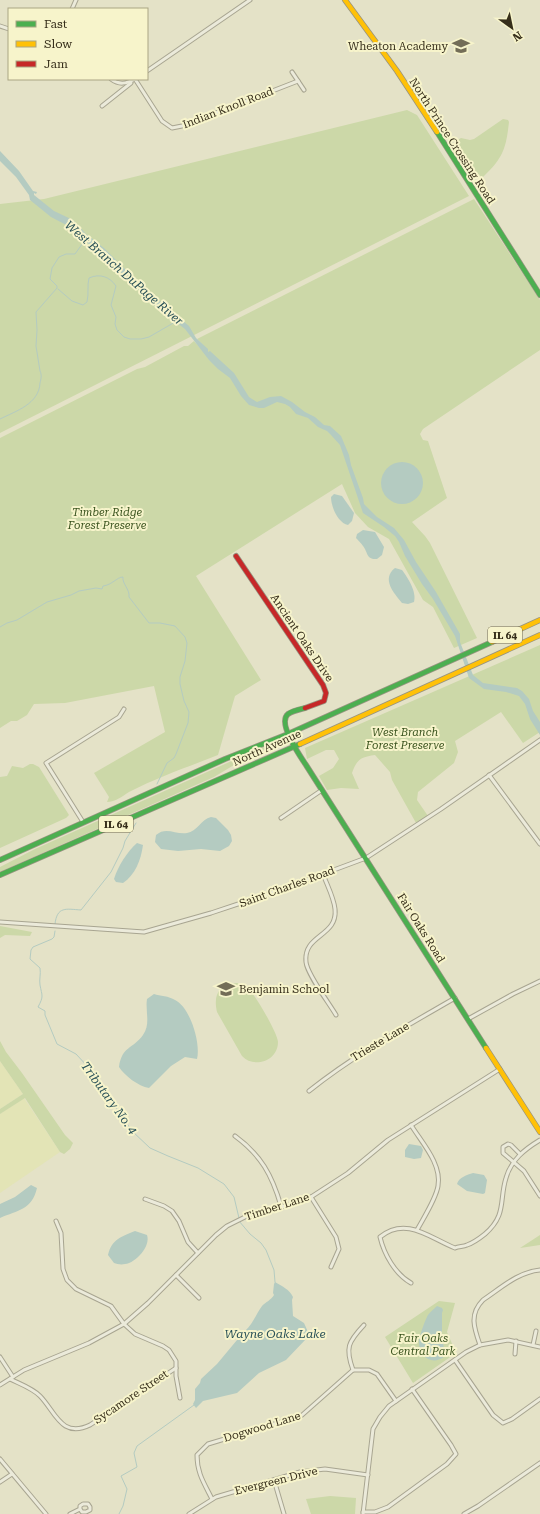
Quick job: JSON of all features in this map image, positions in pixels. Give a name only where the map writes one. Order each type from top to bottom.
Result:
[{"type":"main road","name":"North Prince Crossing Road","points":[[345,0],[377,43],[446,145],[540,295]]},
{"type":"main road","name":"Ancient Oaks Drive","points":[[236,556],[324,685],[327,697],[324,701],[288,714],[284,724],[288,734]]},
{"type":"main road","name":"North Avenue","points":[[0,860],[225,759],[288,734],[540,620]]},
{"type":"main road","name":"North Avenue","points":[[0,875],[295,746],[540,635]]},
{"type":"main road","name":"Fair Oaks Road","points":[[288,734],[322,790],[540,1132]]},
{"type":"street","points":[[148,70],[250,0]]},
{"type":"street","points":[[292,72],[304,90]]},
{"type":"street","points":[[112,80],[121,84],[128,83],[133,80]]},
{"type":"street","points":[[102,106],[134,80]]},
{"type":"street","name":"Indian Knoll Road","points":[[136,80],[162,121],[172,128],[182,126],[298,81]]},
{"type":"street","points":[[83,822],[46,763],[119,717],[124,709]]},
{"type":"street","name":"Saint Charles Road","points":[[0,922],[144,932],[211,913],[366,858],[441,809],[540,740]]},
{"type":"street","points":[[489,775],[540,844]]},
{"type":"street","points":[[281,818],[322,790]]},
{"type":"street","points":[[323,874],[335,905],[335,919],[329,929],[310,944],[306,953],[306,961],[308,970],[336,1015]]},
{"type":"street","points":[[468,1019],[540,981]]},
{"type":"street","name":"Trieste Lane","points":[[309,1091],[324,1078],[370,1048],[455,998]]},
{"type":"street","name":"Timber Lane","points":[[0,1385],[30,1367],[93,1342],[124,1324],[148,1303],[219,1233],[238,1220],[257,1212],[296,1203],[311,1197],[348,1173],[383,1143],[500,1069]]},
{"type":"street","points":[[411,1125],[436,1164],[439,1178],[438,1187],[434,1197],[418,1230]]},
{"type":"street","points":[[235,1136],[250,1148],[266,1168],[274,1182],[281,1206]]},
{"type":"street","points":[[411,1282],[396,1269],[383,1249],[380,1237],[392,1230],[403,1228],[418,1230],[455,1248],[468,1245],[485,1234],[500,1213],[505,1179],[513,1162],[527,1148],[540,1140]]},
{"type":"street","points":[[520,1154],[511,1144],[504,1145],[503,1147],[503,1153],[528,1176],[540,1196]]},
{"type":"street","points":[[311,1197],[336,1237],[339,1249],[331,1267]]},
{"type":"street","points":[[145,1199],[164,1206],[172,1211],[179,1221],[188,1242],[198,1253]]},
{"type":"street","points":[[56,1221],[61,1233],[63,1269],[67,1280],[76,1289],[111,1306],[124,1324],[135,1334],[169,1350],[176,1361],[176,1376],[180,1398]]},
{"type":"street","points":[[480,1345],[473,1324],[473,1316],[479,1305],[483,1300],[518,1276],[540,1270]]},
{"type":"street","points":[[176,1275],[198,1298]]},
{"type":"street","points":[[364,1325],[351,1341],[348,1357],[354,1370],[369,1370],[377,1374],[396,1401]]},
{"type":"street","points":[[533,1345],[536,1331]]},
{"type":"street","points":[[412,1389],[456,1454],[447,1464],[388,1507],[375,1512],[363,1513],[373,1429],[384,1412],[412,1389],[480,1345],[508,1340],[540,1347]]},
{"type":"street","points":[[515,1354],[516,1341]]},
{"type":"street","name":"Sycamore Street","points":[[0,1357],[12,1378],[39,1394],[61,1423],[72,1428],[80,1428],[90,1424],[176,1368]]},
{"type":"street","points":[[455,1360],[493,1415],[503,1423],[512,1419],[540,1399]]},
{"type":"street","name":"Dogwood Lane","points":[[197,1455],[205,1446],[213,1442],[301,1416],[354,1370]]},
{"type":"street","points":[[192,1453],[197,1455],[198,1471],[212,1499]]},
{"type":"street","points":[[0,1459],[46,1514]]},
{"type":"street","points":[[464,1514],[540,1463]]},
{"type":"street","name":"Evergreen Drive","points":[[188,1514],[212,1499],[316,1469],[342,1470],[368,1475]]},
{"type":"street","points":[[0,1482],[12,1474]]},
{"type":"street","points":[[274,1480],[284,1514]]},
{"type":"street","points":[[70,1514],[80,1509]]},
{"type":"green space","points":[[407,110],[417,115],[469,196],[0,433],[0,204],[44,199]]},
{"type":"green space","points":[[503,119],[508,120],[509,122],[505,146],[495,164],[483,177],[476,175],[471,172],[462,159],[457,149],[456,141],[461,138],[470,140],[474,139]]},
{"type":"green space","name":"Timber Ridge Forest Preserve","points":[[474,199],[540,300],[540,350],[423,429],[420,434],[423,440],[428,441],[447,498],[412,522],[430,543],[477,638],[454,648],[433,607],[423,600],[389,539],[368,527],[355,513],[342,484],[196,576],[261,680],[235,696],[218,755],[162,777],[129,792],[116,800],[107,802],[109,797],[94,773],[165,732],[154,686],[65,703],[34,704],[27,715],[17,721],[11,721],[0,728],[0,438],[137,369],[145,367],[184,346],[188,346],[194,341],[202,350],[204,346],[197,339]]},
{"type":"green space","name":"West Branch Forest Preserve","points":[[540,645],[540,732],[523,743],[501,712],[455,741],[458,752],[454,763],[418,792],[417,800],[428,816],[416,823],[392,780],[390,772],[375,755],[363,758],[354,768],[352,773],[359,789],[341,788],[327,790],[319,776],[333,768],[339,759],[334,750],[326,750],[307,759],[305,748]]},
{"type":"green space","points":[[274,742],[278,743],[244,759],[214,777],[0,872],[0,867],[35,849]]},
{"type":"green space","points":[[30,764],[39,767],[69,815],[66,818],[0,848],[0,777],[7,776],[12,766],[23,768]]},
{"type":"green space","points":[[0,926],[32,932],[30,936],[5,935],[0,938]]},
{"type":"green space","points":[[237,983],[246,986],[256,998],[266,1014],[277,1038],[277,1049],[270,1058],[264,1061],[253,1062],[242,1056],[217,1012],[216,1000],[219,992],[226,986]]},
{"type":"green space","points":[[0,1041],[6,1052],[65,1135],[73,1143],[70,1149],[64,1154],[60,1152],[25,1098],[0,1114],[0,1109],[23,1094],[0,1061]]},
{"type":"green space","points":[[0,1061],[23,1094],[0,1109]]},
{"type":"green space","points":[[24,1098],[60,1152],[0,1193],[0,1114]]},
{"type":"green space","points":[[540,1235],[540,1245],[520,1248]]},
{"type":"green space","name":"Fair Oaks Central Park","points":[[439,1301],[455,1303],[447,1332],[456,1353],[413,1383],[385,1337]]},
{"type":"green space","points":[[330,1496],[356,1498],[355,1514],[311,1514],[306,1499]]},
{"type":"water","name":"West Branch DuPage River","points":[[0,151],[19,171],[33,191],[37,192],[36,194],[34,193],[34,195],[54,211],[73,220],[140,284],[189,326],[196,338],[208,349],[208,352],[210,351],[234,373],[249,397],[257,402],[270,397],[281,396],[315,417],[324,425],[330,426],[341,436],[349,455],[364,504],[377,517],[394,528],[404,540],[460,634],[460,642],[473,675],[483,683],[517,688],[522,691],[529,699],[533,711],[540,722],[540,735],[530,719],[525,704],[519,696],[506,692],[484,689],[469,678],[455,636],[405,556],[399,542],[395,536],[384,527],[363,513],[340,445],[331,435],[327,431],[318,427],[308,418],[296,414],[285,404],[277,402],[264,408],[249,405],[241,396],[230,378],[209,360],[185,329],[155,306],[112,264],[85,241],[83,236],[72,228],[51,217],[30,200],[29,195],[16,177],[0,161]]},
{"type":"water","points":[[402,462],[417,468],[423,483],[417,498],[402,504],[387,498],[381,483],[387,468]]},
{"type":"water","points":[[334,494],[342,496],[354,513],[352,521],[348,525],[344,524],[338,518],[334,510],[331,497]]},
{"type":"water","points":[[363,530],[375,532],[384,547],[382,555],[377,559],[369,557],[363,546],[356,538],[357,534]]},
{"type":"water","points":[[395,568],[402,570],[409,581],[415,598],[414,602],[408,604],[402,603],[390,586],[389,577]]},
{"type":"water","points":[[211,817],[216,818],[231,835],[232,841],[229,846],[220,851],[201,849],[178,851],[161,849],[155,842],[156,835],[160,832],[167,831],[187,833],[194,830],[204,820]]},
{"type":"water","points":[[137,843],[143,845],[137,867],[131,876],[123,883],[116,882],[114,879],[120,864]]},
{"type":"water","points":[[154,994],[173,999],[185,1010],[190,1018],[196,1035],[198,1052],[197,1059],[185,1057],[171,1066],[149,1088],[132,1080],[119,1067],[120,1060],[125,1051],[139,1040],[145,1031],[147,1026],[147,999]]},
{"type":"water","points":[[409,1144],[421,1146],[423,1150],[421,1158],[414,1159],[405,1157],[405,1150]]},
{"type":"water","points":[[473,1173],[484,1175],[487,1180],[485,1193],[483,1194],[467,1191],[457,1184],[461,1178]]},
{"type":"water","points":[[31,1185],[37,1188],[32,1201],[18,1211],[0,1218],[0,1204],[15,1197]]},
{"type":"water","points":[[135,1231],[147,1235],[148,1239],[145,1249],[134,1261],[122,1264],[114,1263],[108,1255],[112,1245],[118,1239]]},
{"type":"water","name":"Wayne Oaks Lake","points":[[275,1282],[288,1290],[293,1297],[293,1316],[304,1323],[308,1332],[306,1339],[286,1360],[259,1373],[237,1393],[203,1401],[196,1408],[193,1404],[195,1400],[195,1389],[200,1383],[201,1379],[217,1364],[243,1331],[245,1331],[262,1306],[273,1297]]},
{"type":"water","points":[[437,1306],[443,1310],[442,1336],[445,1356],[440,1359],[432,1360],[428,1359],[421,1352],[419,1342],[427,1317]]},
{"type":"waterway","name":"West Branch DuPage River","points":[[0,419],[26,406],[36,396],[39,390],[41,376],[36,346],[36,312],[57,288],[57,286],[50,279],[52,268],[59,257],[66,254],[75,254],[85,240]]},
{"type":"waterway","name":"West Branch DuPage River","points":[[58,289],[72,301],[83,305],[87,302],[89,278],[101,276],[111,280],[116,286],[111,305],[116,317],[115,324],[117,330],[124,337],[130,339],[149,337],[175,322]]},
{"type":"waterway","name":"Tributary No. 4","points":[[0,627],[17,620],[47,602],[79,591],[96,588],[102,589],[103,586],[123,577],[129,597],[149,623],[160,623],[175,626],[185,637],[187,643],[180,684],[184,701],[189,712],[188,723],[174,758],[167,763],[157,784]]},
{"type":"waterway","name":"Tributary No. 4","points":[[55,924],[56,918],[60,911],[67,909],[81,910],[111,872],[125,841],[136,823]]},
{"type":"waterway","name":"Tributary No. 4","points":[[55,931],[52,939],[33,947],[31,950],[30,959],[40,968],[42,996],[38,1007],[45,1011],[45,1015],[57,1044],[76,1054],[89,1068],[132,1131],[150,1148],[198,1168],[224,1184],[234,1197],[239,1218]]},
{"type":"waterway","name":"Tributary No. 4","points":[[239,1221],[266,1250],[274,1270],[275,1282]]},
{"type":"waterway","name":"Tributary No. 4","points":[[119,1514],[123,1506],[127,1489],[121,1476],[137,1467],[134,1453],[137,1446],[194,1405]]},
{"type":"traffic: fast","points":[[437,132],[540,295]]},
{"type":"traffic: fast","points":[[0,860],[225,759],[288,734],[492,642]]},
{"type":"traffic: fast","points":[[305,708],[296,710],[288,714],[285,718],[287,732],[291,740],[486,1048]]},
{"type":"traffic: fast","points":[[0,875],[300,744]]},
{"type":"traffic: slow","points":[[345,0],[397,71],[437,132]]},
{"type":"traffic: slow","points":[[492,642],[540,620]]},
{"type":"traffic: slow","points":[[300,744],[540,635]]},
{"type":"traffic: slow","points":[[486,1048],[540,1132]]},
{"type":"traffic: jam","points":[[236,556],[323,685],[326,693],[324,701],[305,708]]},
{"type":"place","name":"Wheaton Academy","points":[[461,46]]},
{"type":"place","name":"Benjamin School","points":[[226,989]]}]
